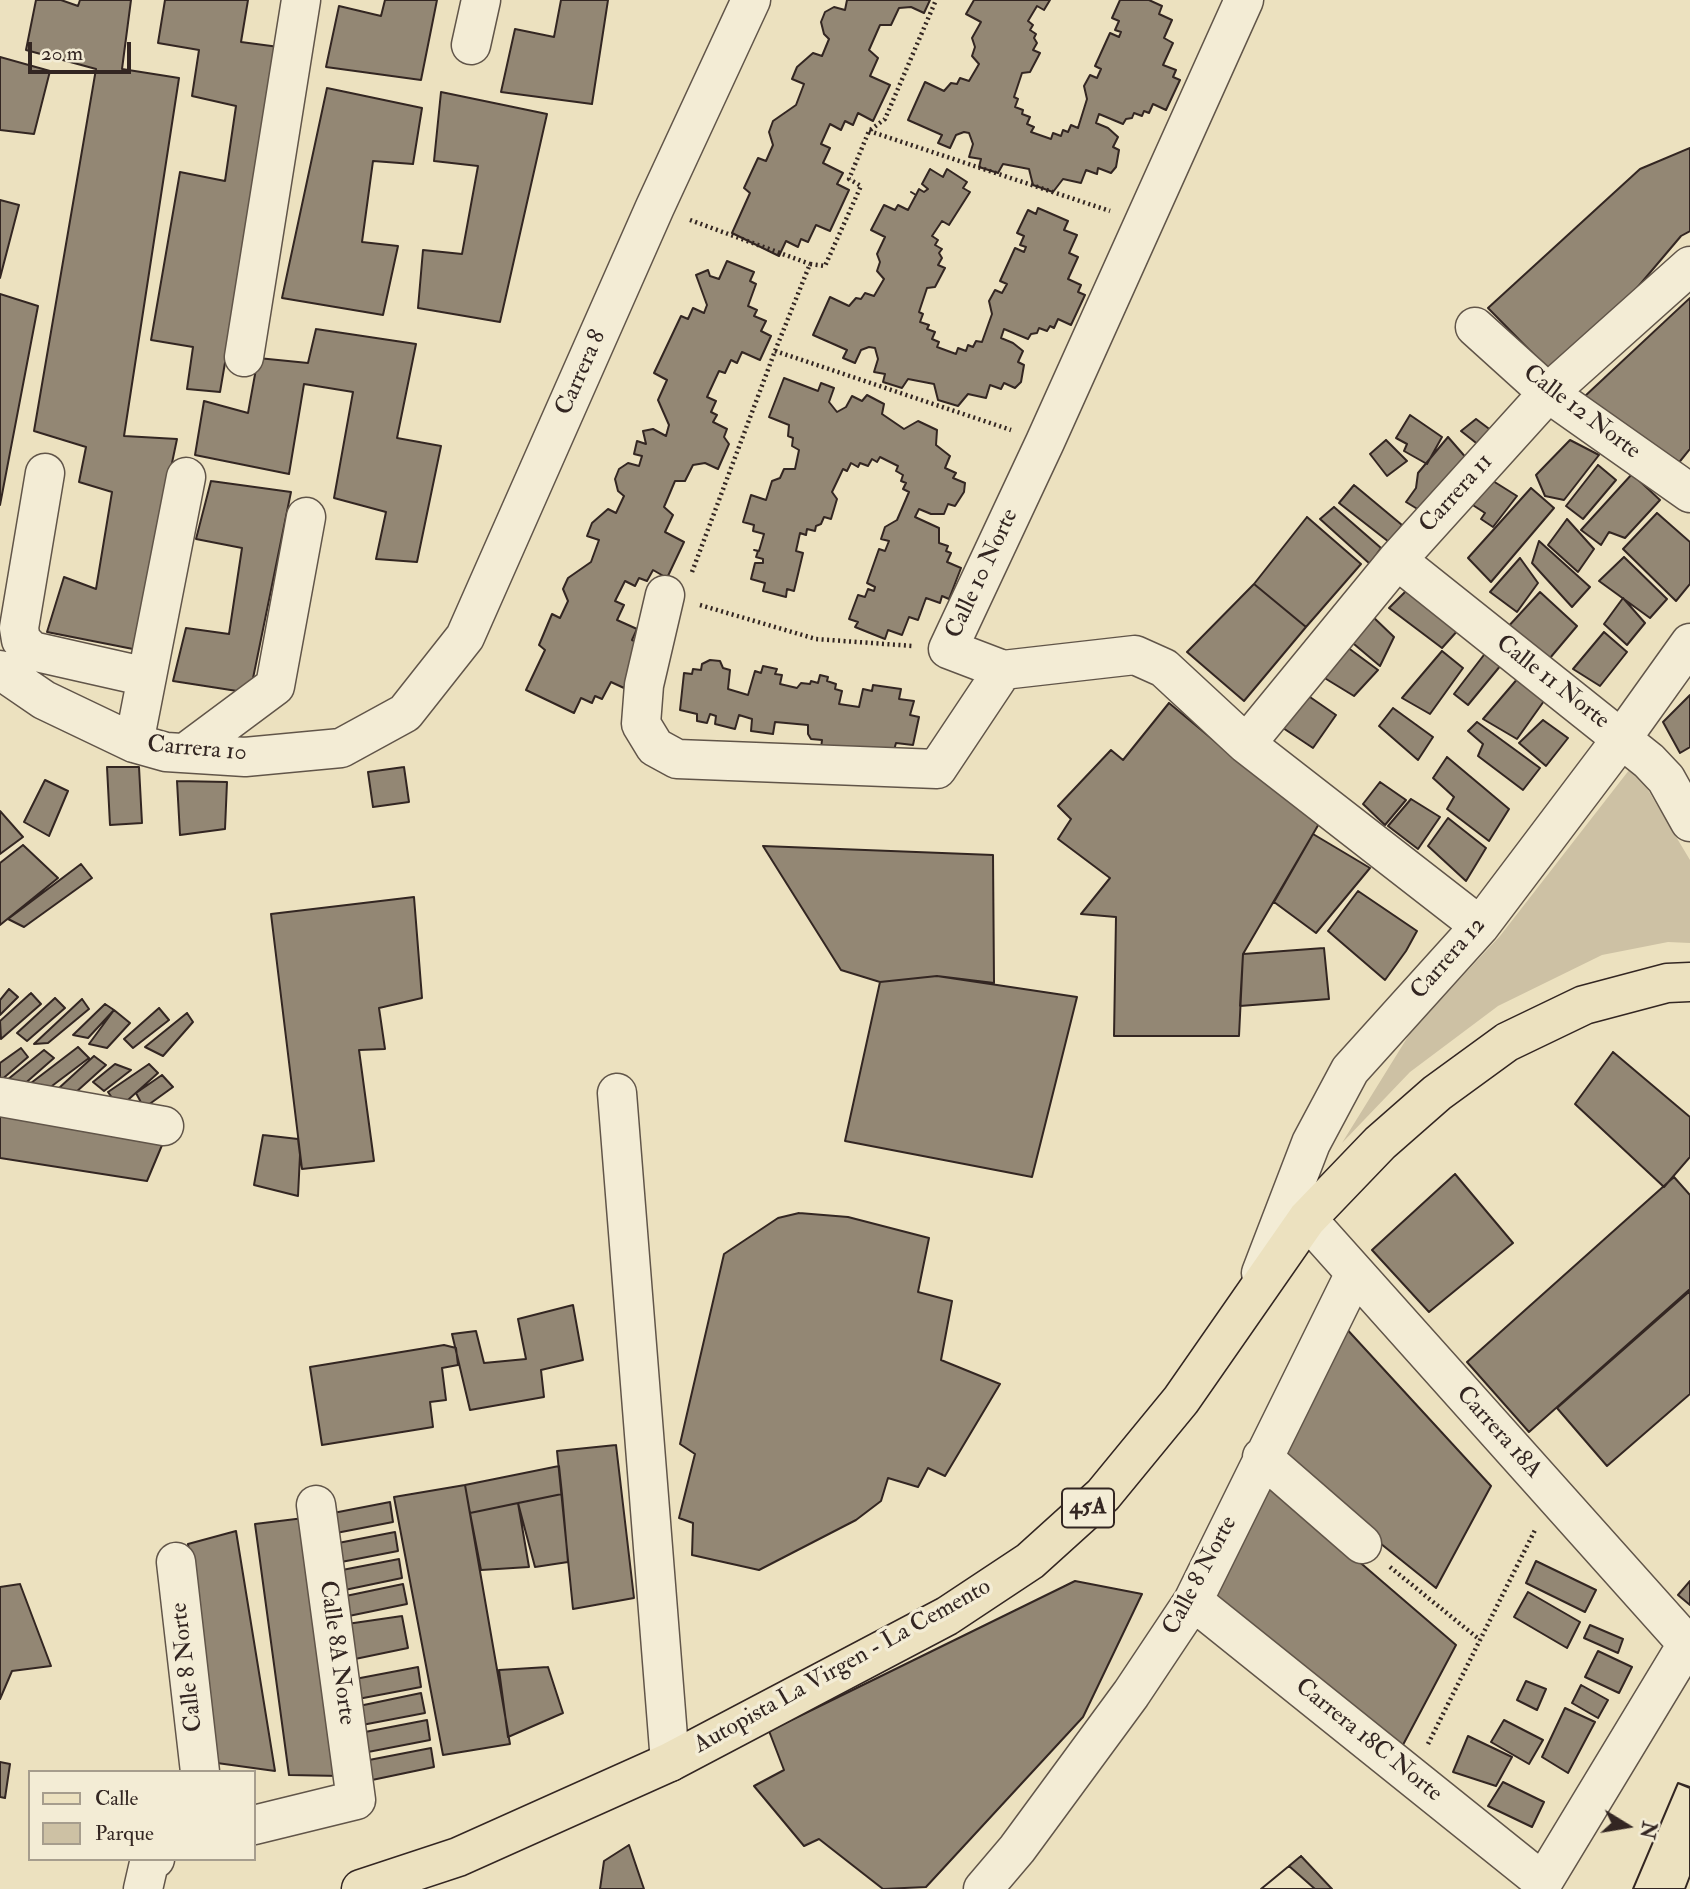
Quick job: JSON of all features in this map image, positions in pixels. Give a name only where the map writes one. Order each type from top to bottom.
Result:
[{"type":"main road","name":"Autopista La Virgen - La Cemento","points":[[361,1889],[458,1857],[670,1762],[947,1616],[1030,1561],[1103,1495],[1181,1400],[1307,1219],[1380,1143],[1437,1093],[1507,1042],[1584,1005],[1667,983],[1690,982]]},
{"type":"street","points":[[244,357],[300,0]]},
{"type":"street","points":[[471,45],[481,0]]},
{"type":"street","name":"Calle 10 Norte","points":[[1244,0],[1045,442],[948,649],[1003,670],[1135,655],[1164,668],[1246,744],[1480,926]]},
{"type":"street","name":"Carrera 8","points":[[404,713],[465,637],[744,7]]},
{"type":"street","name":"Carrera 11","points":[[1246,744],[1397,560],[1548,393],[1690,266]]},
{"type":"street","name":"Calle 12 Norte","points":[[1475,327],[1548,393],[1690,493]]},
{"type":"street","points":[[45,473],[19,628],[21,640],[32,651],[147,677]]},
{"type":"street","points":[[134,743],[186,477]]},
{"type":"street","points":[[185,753],[275,686],[306,517]]},
{"type":"street","name":"Calle 11 Norte","points":[[1397,560],[1622,738],[1666,779],[1690,822]]},
{"type":"street","points":[[665,595],[644,685],[641,724],[655,747],[677,759],[937,769],[1003,670]]},
{"type":"street","name":"Carrera 12","points":[[1252,1298],[1311,1143],[1350,1070],[1480,926],[1690,643]]},
{"type":"street","name":"Carrera 10","points":[[0,670],[44,700],[134,743],[166,752],[245,757],[341,748],[404,713]]},
{"type":"street","points":[[617,1093],[670,1762]]},
{"type":"street","points":[[0,1097],[164,1126]]},
{"type":"street","name":"Carrera 18A","points":[[1307,1219],[1689,1645]]},
{"type":"street","name":"Calle 8 Norte","points":[[983,1889],[1017,1849],[1123,1705],[1193,1601],[1354,1273]]},
{"type":"street","points":[[1262,1457],[1362,1544]]},
{"type":"street","name":"Calle 8A Norte","points":[[256,1825],[356,1800],[316,1505]]},
{"type":"street","name":"Calle 8 Norte","points":[[176,1562],[200,1770]]},
{"type":"street","name":"Carrera 18C Norte","points":[[1193,1601],[1543,1882],[1689,1645]]},
{"type":"street","points":[[143,1889],[149,1863],[152,1861]]},
{"type":"path","points":[[655,207],[810,264],[825,266],[861,186],[849,178],[869,131],[885,119],[936,0]]},
{"type":"path","points":[[869,131],[1144,223]]},
{"type":"path","points":[[665,595],[691,574],[810,264]]},
{"type":"path","points":[[775,351],[1045,442]]},
{"type":"path","points":[[665,595],[816,639],[948,649]]},
{"type":"path","points":[[1412,1776],[1553,1495]]},
{"type":"path","points":[[1362,1544],[1480,1640]]},
{"type":"green space","points":[[1633,765],[1690,860],[1690,943],[1668,942],[1602,955],[1498,1006],[1410,1072],[1342,1143],[1412,1030],[1500,936]]},
{"type":"building","points":[[36,0],[61,0],[78,6],[80,0],[131,0],[122,69],[179,78],[124,436],[177,439],[133,649],[47,632],[64,577],[96,589],[112,492],[79,482],[86,447],[34,431],[96,69],[26,50]]},
{"type":"building","points":[[165,0],[248,0],[241,42],[279,47],[220,392],[187,389],[193,347],[151,340],[180,172],[225,181],[236,106],[192,96],[199,50],[158,43]]},
{"type":"building","points":[[385,0],[437,0],[421,80],[326,67],[339,6],[381,16]]},
{"type":"building","points":[[561,0],[608,0],[592,104],[501,92],[515,29],[554,37]]},
{"type":"building","points":[[847,0],[930,0],[924,13],[911,7],[899,8],[891,25],[880,25],[869,50],[878,58],[870,76],[890,85],[873,121],[858,113],[853,125],[845,121],[841,130],[830,124],[821,144],[830,148],[823,163],[843,173],[837,184],[849,190],[830,231],[816,225],[808,242],[801,239],[798,247],[786,241],[779,256],[732,233],[750,193],[744,188],[758,158],[766,161],[773,145],[769,132],[773,121],[796,105],[804,84],[792,79],[797,67],[813,53],[822,56],[829,39],[824,34],[821,22],[825,12],[834,7],[845,10]]},
{"type":"building","points":[[974,0],[1050,0],[1044,10],[1037,6],[1028,21],[1033,25],[1030,30],[1036,34],[1034,38],[1037,43],[1033,50],[1040,53],[1030,72],[1022,73],[1014,97],[1018,99],[1015,107],[1030,117],[1027,124],[1034,127],[1031,132],[1051,139],[1053,133],[1061,136],[1063,130],[1068,132],[1071,125],[1078,128],[1087,99],[1084,86],[1090,75],[1097,78],[1101,69],[1095,66],[1110,33],[1119,37],[1121,32],[1115,30],[1119,21],[1112,18],[1120,0],[1149,0],[1162,6],[1159,14],[1172,20],[1164,38],[1173,43],[1163,65],[1176,70],[1173,77],[1180,80],[1166,110],[1153,104],[1149,113],[1144,111],[1142,116],[1134,113],[1132,118],[1126,119],[1123,124],[1099,114],[1096,123],[1108,128],[1118,137],[1113,147],[1119,150],[1116,167],[1111,173],[1098,168],[1097,174],[1086,170],[1081,183],[1063,179],[1053,192],[1033,185],[1029,169],[1003,164],[998,173],[979,167],[981,159],[969,157],[973,144],[969,133],[956,135],[950,148],[938,143],[942,135],[908,120],[925,82],[944,91],[951,83],[957,84],[960,78],[969,81],[979,64],[972,56],[975,47],[972,38],[981,22],[966,14]]},
{"type":"building","points":[[0,57],[50,71],[34,134],[0,130]]},
{"type":"building","points":[[327,88],[422,108],[413,164],[373,161],[362,242],[398,246],[383,315],[282,298]]},
{"type":"building","points":[[441,92],[547,114],[500,322],[418,308],[423,250],[462,254],[478,166],[434,161]]},
{"type":"building","points":[[1690,148],[1690,231],[1681,236],[1559,380],[1488,308],[1640,169]]},
{"type":"building","points":[[930,169],[943,177],[947,169],[967,182],[963,188],[970,192],[949,225],[942,221],[932,236],[938,240],[935,245],[942,249],[939,253],[942,258],[938,265],[945,268],[935,287],[927,288],[919,312],[923,314],[920,322],[929,325],[927,329],[935,332],[932,339],[939,342],[937,347],[956,354],[958,348],[966,351],[968,345],[973,347],[976,341],[982,342],[992,314],[989,301],[995,290],[1002,293],[1007,284],[1000,281],[1015,248],[1024,252],[1026,247],[1020,245],[1024,236],[1017,233],[1028,210],[1036,214],[1038,208],[1068,221],[1064,230],[1077,235],[1069,253],[1078,257],[1068,279],[1081,285],[1078,292],[1085,295],[1071,325],[1058,319],[1054,328],[1050,326],[1047,331],[1039,328],[1037,333],[1031,334],[1028,339],[1004,329],[1001,338],[1023,351],[1018,362],[1024,365],[1021,382],[1015,388],[1004,383],[1001,389],[990,385],[986,398],[968,394],[958,406],[938,400],[934,384],[908,379],[902,388],[883,382],[885,374],[874,372],[878,359],[875,348],[861,350],[855,363],[843,358],[847,350],[813,335],[830,297],[849,306],[856,298],[861,299],[865,293],[874,296],[884,279],[877,271],[880,262],[877,254],[885,237],[871,230],[884,205],[895,210],[898,205],[908,210],[919,189],[924,192],[928,189],[922,184]]},
{"type":"building","points":[[0,200],[19,205],[0,278]]},
{"type":"building","points":[[727,261],[754,272],[750,281],[756,284],[748,306],[757,310],[754,316],[766,321],[761,331],[771,336],[760,360],[742,352],[737,363],[731,360],[725,373],[719,371],[707,397],[716,401],[711,412],[717,415],[713,422],[727,429],[724,437],[729,444],[718,469],[705,463],[693,465],[685,481],[675,481],[664,507],[673,515],[665,532],[684,542],[667,578],[653,570],[647,581],[639,578],[635,586],[625,581],[615,601],[624,605],[617,620],[637,629],[632,640],[644,646],[624,688],[611,682],[602,699],[595,696],[592,703],[581,698],[574,713],[526,690],[545,650],[539,645],[552,614],[560,618],[568,601],[563,589],[568,578],[591,562],[599,540],[587,536],[592,523],[608,509],[616,513],[624,496],[618,491],[615,479],[619,469],[628,463],[639,466],[642,456],[634,454],[637,441],[646,444],[643,431],[653,429],[666,436],[669,425],[658,400],[667,380],[654,373],[681,316],[688,319],[693,308],[704,313],[707,305],[696,275],[708,270],[710,276],[719,279]]},
{"type":"building","points":[[0,294],[38,306],[0,505]]},
{"type":"building","points":[[1690,298],[1690,449],[1677,465],[1584,397]]},
{"type":"building","points":[[316,329],[416,344],[397,438],[441,446],[417,562],[376,559],[386,512],[334,498],[353,392],[304,384],[289,474],[195,455],[204,401],[248,413],[258,358],[308,363]]},
{"type":"building","points":[[784,378],[818,391],[821,383],[834,388],[829,402],[837,412],[846,407],[852,396],[862,401],[867,395],[884,404],[882,414],[904,429],[918,421],[937,430],[936,445],[950,456],[945,468],[956,473],[953,478],[965,483],[964,492],[955,506],[948,504],[944,514],[931,514],[919,509],[915,517],[939,528],[939,543],[948,546],[946,551],[951,553],[947,562],[961,568],[949,599],[942,596],[940,603],[926,598],[918,620],[909,617],[902,635],[888,630],[885,639],[855,627],[858,622],[849,619],[858,595],[865,597],[868,589],[874,591],[875,587],[867,583],[879,549],[885,551],[889,541],[881,539],[885,527],[897,520],[909,492],[903,489],[906,483],[901,481],[903,475],[896,471],[898,466],[880,457],[877,462],[872,459],[868,466],[860,463],[858,467],[851,463],[847,471],[843,469],[832,492],[837,499],[831,519],[824,517],[815,531],[807,529],[806,535],[800,533],[796,551],[803,553],[794,591],[787,589],[786,597],[763,591],[765,583],[751,579],[755,563],[763,563],[763,559],[756,557],[758,551],[754,550],[759,551],[764,534],[753,531],[754,525],[743,522],[751,495],[766,500],[772,481],[780,478],[784,469],[795,469],[799,450],[792,446],[793,438],[788,436],[789,425],[769,417]]},
{"type":"building","points":[[1410,415],[1442,437],[1427,464],[1404,451],[1407,444],[1396,438]]},
{"type":"building","points":[[1476,419],[1492,431],[1480,446],[1461,431]]},
{"type":"building","points":[[1448,437],[1468,460],[1424,513],[1406,502],[1416,488],[1418,473]]},
{"type":"building","points":[[1386,440],[1407,461],[1387,476],[1370,454]]},
{"type":"building","points":[[1570,440],[1599,455],[1564,500],[1545,496],[1536,475]]},
{"type":"building","points":[[1598,465],[1616,480],[1583,519],[1566,506]]},
{"type":"building","points":[[1632,474],[1660,500],[1625,538],[1609,532],[1601,545],[1581,530]]},
{"type":"building","points":[[1485,476],[1517,496],[1493,527],[1481,519],[1485,513],[1465,500]]},
{"type":"building","points":[[211,481],[291,492],[250,693],[173,681],[186,628],[229,634],[242,548],[196,539]]},
{"type":"building","points":[[1354,485],[1402,525],[1389,542],[1339,503]]},
{"type":"building","points":[[1531,488],[1554,508],[1491,582],[1468,558]]},
{"type":"building","points":[[1334,507],[1381,548],[1370,564],[1320,519]]},
{"type":"building","points":[[1657,513],[1690,542],[1690,584],[1676,601],[1623,549]]},
{"type":"building","points":[[1307,517],[1361,564],[1306,627],[1254,584]]},
{"type":"building","points":[[1567,519],[1594,549],[1578,572],[1548,545]]},
{"type":"building","points":[[1539,541],[1590,587],[1572,607],[1532,563]]},
{"type":"building","points":[[1624,557],[1667,599],[1650,618],[1599,581]]},
{"type":"building","points":[[1520,558],[1538,583],[1517,612],[1490,592]]},
{"type":"building","points":[[1254,584],[1306,627],[1244,701],[1187,652]]},
{"type":"building","points":[[1412,585],[1459,629],[1442,648],[1389,608]]},
{"type":"building","points":[[1540,592],[1577,626],[1550,658],[1506,629]]},
{"type":"building","points":[[1623,598],[1645,623],[1627,645],[1604,624]]},
{"type":"building","points":[[1371,615],[1394,637],[1380,666],[1348,639]]},
{"type":"building","points":[[1604,632],[1627,652],[1600,686],[1573,669]]},
{"type":"building","points":[[1343,644],[1378,670],[1354,696],[1318,674]]},
{"type":"building","points":[[1490,647],[1506,659],[1468,705],[1454,694]]},
{"type":"building","points":[[1442,651],[1463,668],[1430,714],[1402,698]]},
{"type":"building","points":[[710,660],[720,661],[723,668],[730,670],[728,689],[748,695],[755,671],[761,673],[763,666],[777,669],[775,674],[782,675],[780,684],[797,688],[801,683],[818,683],[820,675],[828,677],[827,681],[836,684],[835,689],[842,691],[839,704],[859,707],[863,689],[872,691],[873,685],[901,689],[899,699],[914,701],[910,715],[919,717],[913,745],[896,743],[894,750],[820,756],[822,740],[811,739],[808,725],[775,722],[773,734],[751,731],[752,719],[739,715],[735,729],[715,724],[716,716],[710,714],[707,723],[697,721],[697,714],[680,710],[684,673],[692,674],[693,669],[701,670],[702,664]]},
{"type":"building","points":[[1519,677],[1544,701],[1517,739],[1483,719]]},
{"type":"building","points":[[1307,695],[1336,715],[1313,748],[1283,728]]},
{"type":"building","points":[[1690,695],[1690,747],[1680,753],[1663,722]]},
{"type":"building","points":[[1169,703],[1320,822],[1243,954],[1239,1036],[1114,1036],[1116,917],[1081,914],[1110,878],[1058,839],[1071,819],[1058,806],[1111,750],[1123,760]]},
{"type":"building","points":[[1393,708],[1433,737],[1418,760],[1379,726]]},
{"type":"building","points":[[1543,720],[1568,738],[1546,766],[1519,743]]},
{"type":"building","points":[[1477,722],[1540,768],[1523,790],[1478,756],[1483,744],[1468,731]]},
{"type":"building","points":[[1447,757],[1509,809],[1489,841],[1447,809],[1454,797],[1433,778]]},
{"type":"building","points":[[107,767],[139,767],[142,823],[110,825]]},
{"type":"building","points":[[404,767],[409,802],[373,807],[368,772]]},
{"type":"building","points":[[45,780],[68,791],[49,836],[24,822]]},
{"type":"building","points":[[177,781],[227,782],[225,829],[180,835]]},
{"type":"building","points":[[1380,782],[1406,800],[1385,825],[1363,804]]},
{"type":"building","points":[[1411,799],[1440,817],[1418,849],[1388,826]]},
{"type":"building","points":[[0,811],[23,837],[0,854]]},
{"type":"building","points":[[1448,818],[1486,848],[1466,881],[1428,846]]},
{"type":"building","points":[[1313,834],[1370,868],[1316,933],[1274,902]]},
{"type":"building","points":[[23,845],[58,878],[0,925],[0,863]]},
{"type":"building","points":[[763,846],[993,855],[994,983],[937,976],[880,982],[841,970]]},
{"type":"building","points":[[81,864],[92,878],[24,927],[8,919]]},
{"type":"building","points":[[1358,891],[1417,931],[1385,980],[1328,931]]},
{"type":"building","points":[[414,897],[422,998],[379,1008],[385,1049],[359,1050],[374,1161],[302,1169],[271,914]]},
{"type":"building","points":[[1324,948],[1329,999],[1240,1006],[1243,954]]},
{"type":"building","points":[[937,976],[1077,997],[1032,1177],[845,1141],[880,982]]},
{"type":"building","points":[[9,989],[18,997],[0,1015],[0,1000]]},
{"type":"building","points":[[31,993],[41,1004],[1,1039],[0,1021]]},
{"type":"building","points":[[55,998],[65,1008],[27,1041],[17,1033]]},
{"type":"building","points":[[82,999],[89,1009],[48,1043],[34,1044]]},
{"type":"building","points":[[105,1004],[114,1010],[88,1038],[73,1035]]},
{"type":"building","points":[[159,1008],[169,1020],[133,1048],[124,1039]]},
{"type":"building","points":[[114,1010],[130,1023],[107,1048],[89,1044]]},
{"type":"building","points":[[187,1013],[193,1022],[163,1056],[145,1047]]},
{"type":"building","points":[[78,1047],[89,1058],[40,1095],[31,1083]]},
{"type":"building","points":[[21,1048],[28,1057],[0,1081],[0,1063]]},
{"type":"building","points":[[44,1050],[54,1058],[13,1094],[7,1080]]},
{"type":"building","points":[[1613,1052],[1690,1117],[1690,1157],[1664,1187],[1575,1104]]},
{"type":"building","points":[[94,1056],[106,1065],[65,1102],[59,1088]]},
{"type":"building","points":[[115,1064],[131,1070],[104,1091],[93,1082]]},
{"type":"building","points":[[149,1064],[158,1073],[119,1108],[108,1092]]},
{"type":"building","points":[[162,1075],[173,1087],[144,1108],[136,1093]]},
{"type":"building","points":[[0,1108],[165,1138],[147,1181],[0,1158]]},
{"type":"building","points":[[263,1135],[298,1139],[298,1196],[254,1185]]},
{"type":"building","points":[[1455,1174],[1513,1243],[1429,1312],[1372,1250]]},
{"type":"building","points":[[1674,1177],[1690,1195],[1690,1289],[1529,1432],[1467,1362]]},
{"type":"building","points":[[799,1213],[848,1217],[929,1238],[918,1292],[952,1301],[941,1360],[1000,1384],[945,1476],[928,1468],[918,1487],[888,1478],[881,1501],[856,1520],[759,1570],[692,1555],[693,1523],[679,1518],[695,1454],[680,1444],[724,1254],[778,1218]]},
{"type":"building","points":[[1690,1291],[1690,1394],[1607,1466],[1557,1408]]},
{"type":"building","points":[[573,1305],[583,1360],[541,1370],[544,1397],[470,1410],[452,1334],[476,1331],[484,1363],[526,1359],[518,1319]]},
{"type":"building","points":[[1343,1325],[1491,1486],[1436,1588],[1274,1458]]},
{"type":"building","points":[[444,1345],[456,1348],[458,1365],[442,1368],[446,1400],[430,1402],[433,1427],[322,1445],[310,1367]]},
{"type":"building","points":[[616,1445],[634,1598],[573,1609],[557,1451]]},
{"type":"building","points":[[559,1466],[562,1494],[470,1513],[465,1485]]},
{"type":"building","points":[[465,1485],[510,1744],[443,1755],[394,1497]]},
{"type":"building","points":[[1270,1485],[1456,1645],[1396,1758],[1203,1604]]},
{"type":"building","points":[[562,1494],[568,1562],[535,1567],[518,1503]]},
{"type":"building","points":[[390,1502],[393,1522],[331,1534],[328,1514]]},
{"type":"building","points":[[518,1503],[529,1567],[481,1570],[470,1513]]},
{"type":"building","points":[[304,1518],[341,1776],[289,1775],[255,1524]]},
{"type":"building","points":[[236,1531],[275,1771],[217,1763],[188,1544]]},
{"type":"building","points":[[395,1532],[398,1551],[336,1563],[333,1544]]},
{"type":"building","points":[[399,1559],[402,1578],[340,1591],[337,1571]]},
{"type":"building","points":[[1536,1561],[1596,1590],[1585,1612],[1526,1583]]},
{"type":"building","points":[[1075,1581],[1142,1594],[1083,1717],[926,1887],[883,1889],[819,1839],[804,1846],[754,1786],[784,1770],[769,1731]]},
{"type":"building","points":[[1690,1581],[1690,1605],[1678,1595]]},
{"type":"building","points":[[20,1584],[51,1666],[12,1671],[0,1699],[0,1587]]},
{"type":"building","points":[[403,1584],[407,1604],[344,1617],[341,1597]]},
{"type":"building","points":[[1528,1592],[1580,1622],[1567,1648],[1514,1617]]},
{"type":"building","points":[[402,1616],[408,1648],[355,1659],[347,1624]]},
{"type":"building","points":[[1590,1625],[1623,1639],[1618,1653],[1584,1638]]},
{"type":"building","points":[[1598,1651],[1632,1667],[1619,1693],[1585,1677]]},
{"type":"building","points":[[418,1667],[421,1687],[358,1699],[355,1679]]},
{"type":"building","points":[[548,1667],[563,1713],[508,1737],[499,1670]]},
{"type":"building","points":[[1526,1681],[1546,1689],[1537,1710],[1517,1700]]},
{"type":"building","points":[[1581,1685],[1608,1700],[1598,1718],[1572,1703]]},
{"type":"building","points":[[421,1693],[425,1713],[362,1725],[359,1706]]},
{"type":"building","points":[[1565,1708],[1595,1722],[1568,1773],[1542,1757]]},
{"type":"building","points":[[427,1720],[430,1740],[368,1752],[365,1732]]},
{"type":"building","points":[[1504,1720],[1543,1740],[1529,1764],[1491,1742]]},
{"type":"building","points":[[1468,1736],[1512,1757],[1496,1786],[1453,1772]]},
{"type":"building","points":[[431,1748],[434,1767],[372,1780],[369,1760]]},
{"type":"building","points":[[0,1762],[10,1764],[5,1798],[0,1797]]},
{"type":"building","points":[[1503,1782],[1544,1802],[1532,1827],[1488,1806]]},
{"type":"building","points":[[1678,1783],[1690,1787],[1690,1876],[1685,1889],[1633,1889]]},
{"type":"building","points":[[1678,1783],[1690,1788],[1690,1876],[1685,1889],[1633,1889]]},
{"type":"building","points":[[629,1845],[644,1889],[600,1889],[604,1861]]},
{"type":"building","points":[[1301,1856],[1332,1889],[1261,1889],[1289,1866]]},
{"type":"building","points":[[1289,1866],[1315,1889],[1261,1889]]}]
